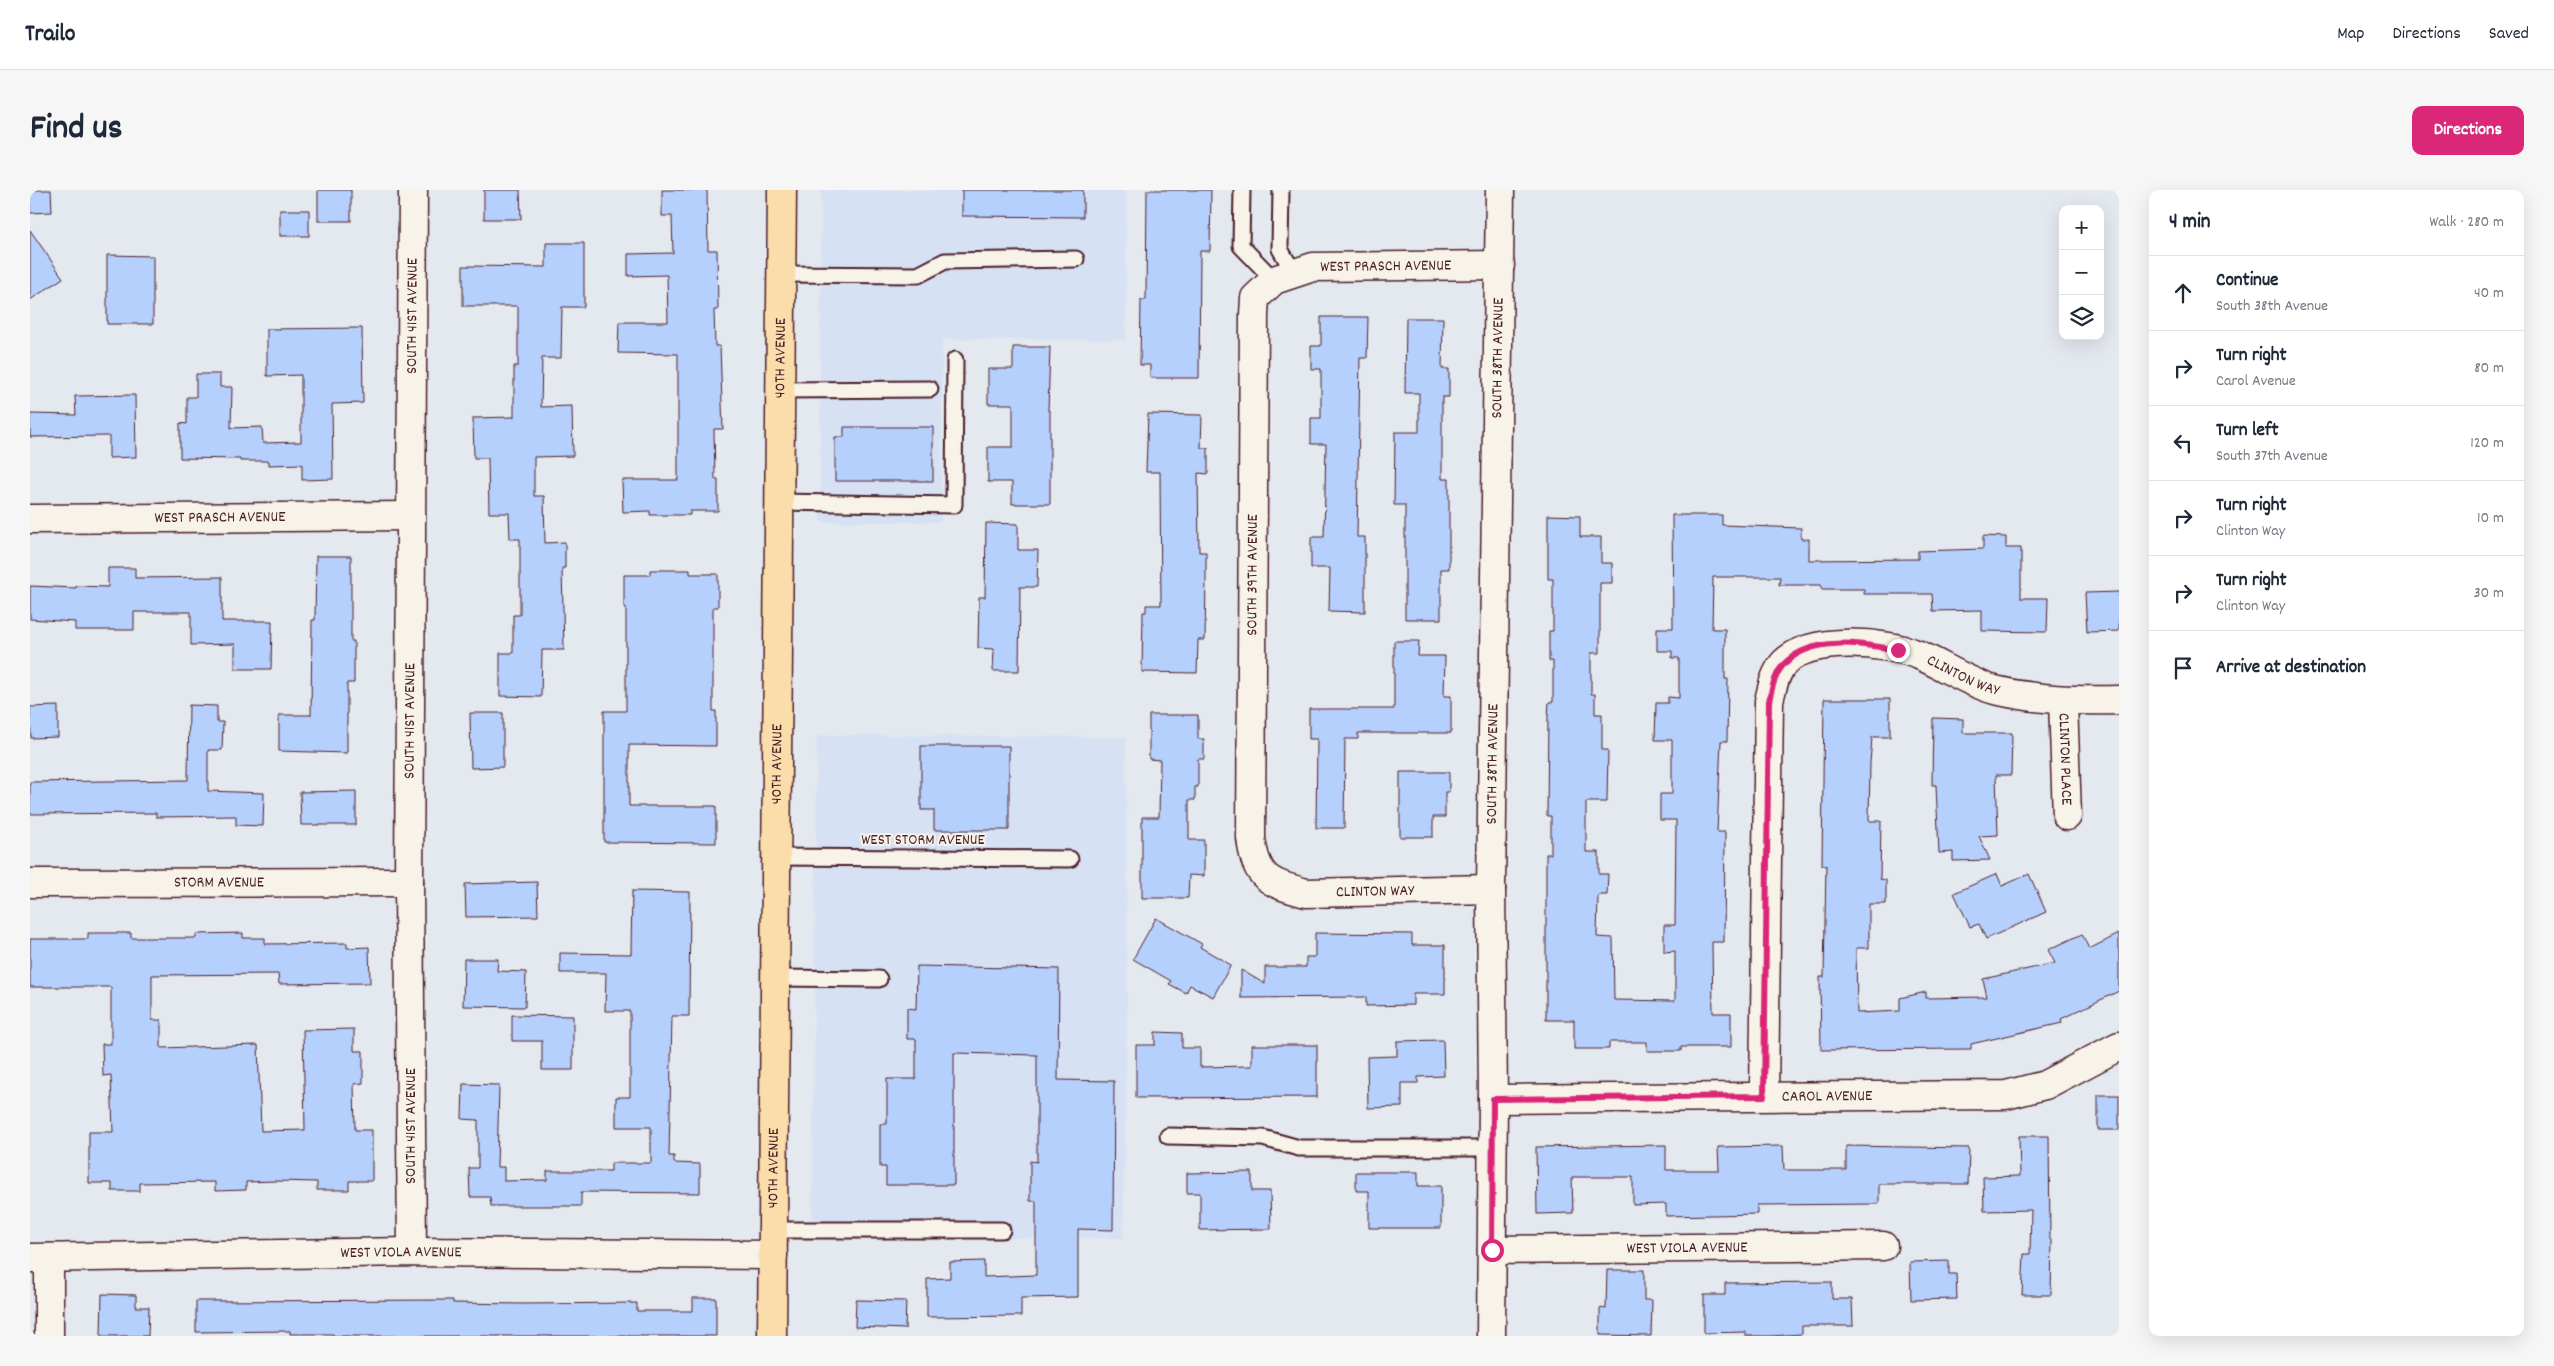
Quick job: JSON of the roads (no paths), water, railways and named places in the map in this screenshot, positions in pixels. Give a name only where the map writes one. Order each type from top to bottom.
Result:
[{"type":"main road","name":"40TH AVENUE","points":[[772,1336],[782,190]]},
{"type":"street","name":"SOUTH 41ST AVENUE","points":[[412,1252],[409,882],[413,190]]},
{"type":"street","name":"SOUTH 38TH AVENUE","points":[[1491,1336],[1493,1099],[1491,889],[1500,190]]},
{"type":"street","name":"WEST PRASCH AVENUE","points":[[1284,277],[1312,267],[1500,265]]},
{"type":"street","name":"SOUTH 39TH AVENUE","points":[[1263,875],[1253,854],[1251,838],[1254,315],[1255,298],[1284,277]]},
{"type":"street","name":"WEST PRASCH AVENUE","points":[[30,519],[411,516]]},
{"type":"street","name":"CLINTON WAY","points":[[1764,1096],[1769,701],[1774,680],[1784,663],[1805,649],[1828,644],[1870,646],[1917,654],[1993,689],[2063,701],[2119,700]]},
{"type":"street","name":"CLINTON PLACE","points":[[2063,701],[2067,816]]},
{"type":"street","name":"CLINTON WAY","points":[[1263,875],[1278,885],[1306,893],[1491,889]]},
{"type":"street","name":"STORM AVENUE","points":[[30,883],[409,882]]},
{"type":"street","name":"CAROL AVENUE","points":[[1493,1099],[2006,1095],[2045,1085],[2119,1046]]},
{"type":"street","name":"WEST VIOLA AVENUE","points":[[39,1258],[412,1252],[774,1243]]},
{"type":"street","name":"WEST VIOLA AVENUE","points":[[1492,1250],[1883,1246]]},
{"type":"street","points":[[39,1258],[49,1336]]},
{"type":"lane","points":[[1242,190],[1241,246],[1284,277]]},
{"type":"lane","points":[[1281,190],[1280,248],[1284,277]]},
{"type":"lane","points":[[781,274],[918,275],[945,261],[1076,259]]},
{"type":"lane","points":[[779,502],[954,505],[955,360]]},
{"type":"lane","points":[[780,390],[930,389]]},
{"type":"lane","name":"WEST STORM AVENUE","points":[[776,858],[1070,859]]},
{"type":"lane","points":[[776,978],[879,979]]},
{"type":"lane","points":[[1168,1136],[1263,1138],[1299,1148],[1492,1148]]},
{"type":"lane","points":[[774,1243],[1002,1230]]}]
